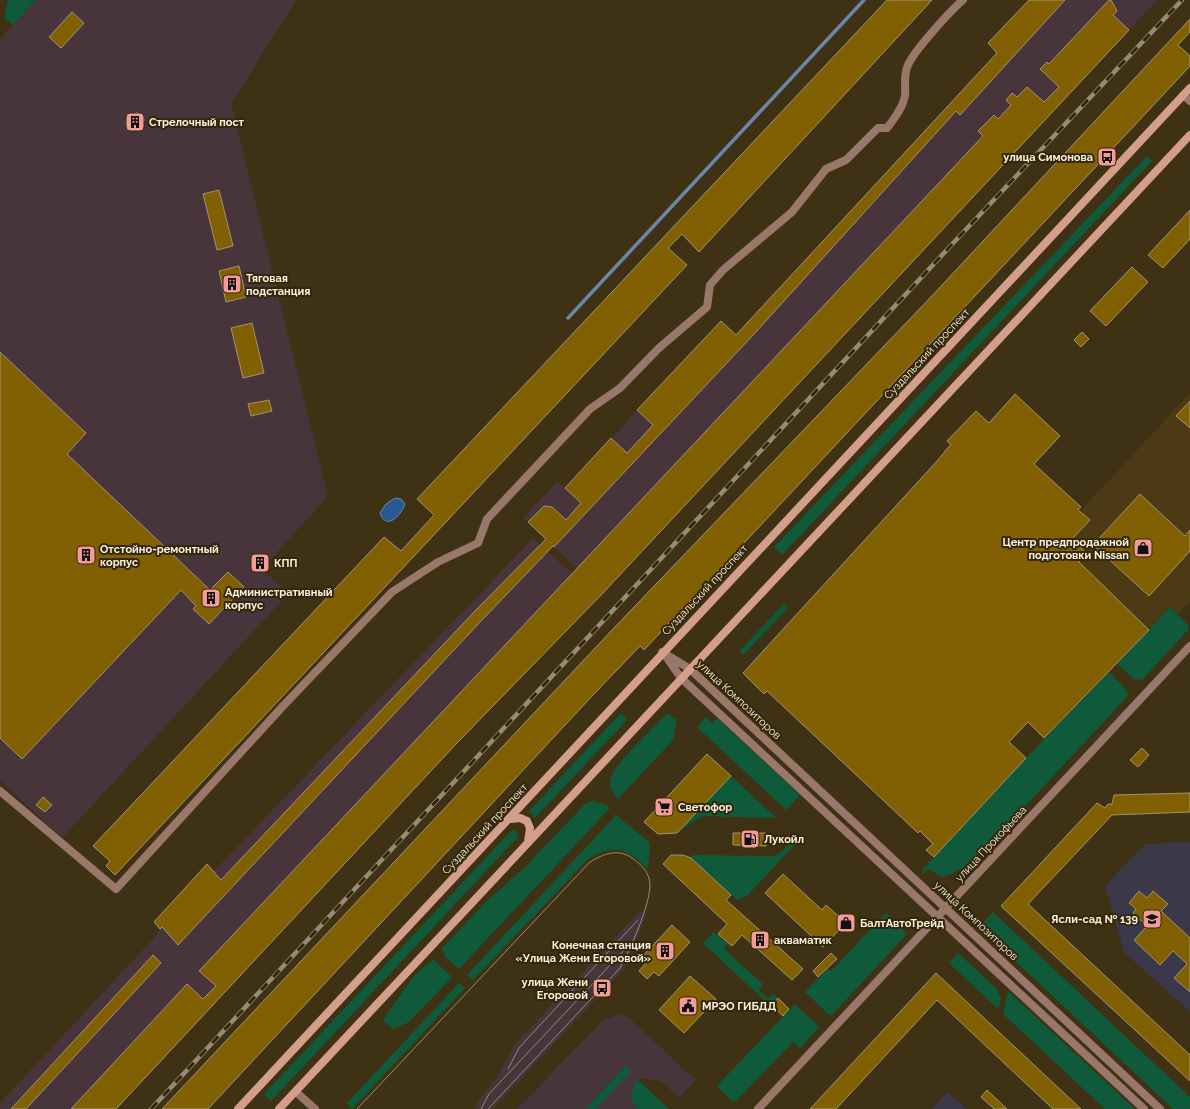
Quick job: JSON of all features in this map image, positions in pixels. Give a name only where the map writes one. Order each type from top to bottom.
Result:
[{"type":"main road","name":"Суздальский проспект","points":[[238,1109],[510,819],[662,652],[1190,88]]},
{"type":"main road","points":[[279,1109],[681,678],[1105,228],[1190,135]]},
{"type":"main road","points":[[510,819],[520,818],[528,821],[530,828],[528,842]]},
{"type":"street","points":[[0,790],[116,889],[283,706],[392,592],[438,562],[478,543],[487,519],[580,419],[590,409],[620,388],[659,348],[707,307],[710,285],[723,270],[792,212],[826,169],[846,160],[878,128],[887,128],[905,96],[904,77],[908,65],[922,45],[963,0]]},
{"type":"street","points":[[1184,95],[1190,101]]},
{"type":"street","name":"улица Прокофьева","points":[[758,1109],[1190,646]]},
{"type":"street","name":"улица Композиторов","points":[[662,652],[690,669],[1160,1109]]},
{"type":"street","name":"улица Композиторов","points":[[662,652],[681,678],[1144,1109]]},
{"type":"street","points":[[296,1092],[314,1109]]},
{"type":"shaded area","points":[[36,0],[296,0],[231,104],[328,496],[262,569],[289,593],[62,838],[0,780],[0,39]]},
{"type":"shaded area","points":[[1029,0],[1158,0],[1056,106],[603,593],[523,518],[557,482],[565,488],[721,321],[736,335],[997,53],[988,43]]},
{"type":"shaded area","points":[[1190,393],[1190,601],[1177,614],[1170,607],[1149,629],[1063,547],[1062,531]]},
{"type":"shaded area","points":[[533,538],[597,597],[456,744],[117,1109],[0,1109],[0,1103],[152,940],[160,929],[154,922],[207,864],[214,871]]},
{"type":"shaded area","name":"Ясли-сад № 139","points":[[1190,842],[1190,1012],[1124,952],[1105,886],[1146,844]]},
{"type":"shaded area","name":"Конечная станция «Улица Жени Егоровой»","points":[[641,910],[647,914],[623,970],[493,1109],[475,1109],[479,1099],[495,1081],[514,1045]]},
{"type":"shaded area","points":[[620,1014],[630,1019],[696,1080],[679,1098],[662,1082],[645,1078],[638,1080],[632,1088],[630,1097],[633,1105],[638,1109],[596,1109],[631,1072],[625,1066],[585,1109],[517,1109],[603,1020]]},
{"type":"shaded area","points":[[948,1092],[967,1109],[932,1109]]},
{"type":"green space","points":[[8,0],[36,0],[13,25],[4,18]]},
{"type":"green space","points":[[1147,156],[1152,161],[782,555],[774,547]]},
{"type":"green space","points":[[784,604],[788,608],[743,655],[739,651]]},
{"type":"green space","points":[[1170,607],[1188,625],[1188,630],[1142,680],[1134,679],[1117,664]]},
{"type":"green space","points":[[1109,672],[1125,688],[1128,694],[1126,698],[962,874],[958,869],[952,874],[942,877],[928,869],[923,874],[923,869],[1026,758]]},
{"type":"green space","points":[[621,713],[627,720],[534,819],[532,813],[528,812]]},
{"type":"green space","points":[[668,713],[677,720],[673,740],[618,799],[612,792],[610,786],[610,780],[614,771],[636,745]]},
{"type":"green space","points":[[706,717],[712,723],[717,718],[800,795],[786,810],[697,727]]},
{"type":"green space","points":[[731,776],[776,818],[702,816],[677,833]]},
{"type":"green space","points":[[592,801],[604,804],[610,808],[459,969],[445,957],[442,948],[486,902],[523,869],[586,803]]},
{"type":"green space","points":[[616,815],[649,842],[650,849],[648,870],[634,857],[620,851],[606,851],[588,859],[473,980],[467,975]]},
{"type":"green space","points":[[516,830],[518,837],[271,1101],[264,1094],[511,831]]},
{"type":"green space","points":[[801,834],[803,836],[748,895],[737,900],[690,857],[693,855],[772,856],[779,854]]},
{"type":"green space","points":[[993,912],[1190,1097],[1190,1109],[1173,1109],[979,927]]},
{"type":"green space","points":[[886,913],[907,934],[832,1015],[828,1014],[805,992],[828,969],[831,971]]},
{"type":"green space","points":[[714,932],[728,944],[724,949],[763,984],[759,990],[768,999],[773,994],[777,997],[769,1005],[703,943]]},
{"type":"green space","points":[[958,953],[997,989],[1001,999],[998,1009],[949,963]]},
{"type":"green space","points":[[434,960],[452,977],[409,1022],[393,1029],[383,1020],[413,978],[427,964]]},
{"type":"green space","points":[[459,983],[465,988],[352,1109],[347,1103]]},
{"type":"green space","points":[[1008,991],[1135,1109],[1105,1109],[1003,1014]]},
{"type":"green space","points":[[795,1004],[819,1027],[800,1048],[793,1042],[736,1101],[732,1101],[717,1086]]},
{"type":"green space","points":[[625,1066],[631,1069],[631,1072],[596,1109],[585,1109]]},
{"type":"green space","points":[[638,1080],[669,1109],[638,1109],[632,1102],[631,1094],[633,1087]]},
{"type":"water","points":[[395,498],[401,499],[405,504],[397,517],[393,520],[386,521],[380,513],[386,504]]},
{"type":"building","points":[[887,0],[932,0],[699,252],[682,234],[668,248],[687,265],[115,875],[106,866],[110,861],[93,846],[384,537],[401,551],[434,515],[417,499]]},
{"type":"building","points":[[1029,0],[1065,0],[960,115],[956,111],[755,333],[554,547],[553,546],[482,620],[178,945],[162,927],[160,929],[154,922],[207,864],[221,880],[474,612],[546,539],[528,522],[544,506],[552,507],[566,520],[581,503],[565,488],[611,438],[627,453],[653,425],[637,410],[721,321],[736,335],[997,53],[988,43]]},
{"type":"building","points":[[1109,0],[1111,0],[1117,11],[1113,15],[1129,30],[603,593],[456,744],[116,1109],[71,1109],[187,984],[203,999],[216,986],[199,971],[983,136],[978,131],[994,115],[998,119],[1011,105],[1006,100],[1012,93],[1017,97],[1027,87],[1044,102],[1059,87],[1040,69],[1047,62],[1049,64]]},
{"type":"building","points":[[72,12],[84,23],[61,48],[49,37]]},
{"type":"building","points":[[1190,19],[1190,32],[1178,45],[1190,56],[1190,66],[644,650],[640,646],[593,695],[208,1109],[162,1109],[613,629],[930,298]]},
{"type":"building","name":"Стрелочный пост","points":[[137,112],[145,120],[134,131],[125,123]]},
{"type":"building","points":[[219,190],[233,246],[217,250],[203,194]]},
{"type":"building","points":[[1190,210],[1190,239],[1163,268],[1148,255]]},
{"type":"building","name":"Тяговая подстанция","points":[[239,266],[246,297],[226,302],[219,271]]},
{"type":"building","points":[[1132,267],[1148,282],[1106,326],[1090,311]]},
{"type":"building","points":[[252,323],[264,373],[243,378],[231,328]]},
{"type":"building","points":[[1082,332],[1089,339],[1081,347],[1074,340]]},
{"type":"building","name":"Отстойно-ремонтный корпус","points":[[0,352],[86,433],[67,454],[210,590],[228,572],[244,587],[209,624],[193,609],[196,606],[181,590],[22,759],[0,738]]},
{"type":"building","points":[[1015,394],[1060,436],[1034,464],[1081,507],[1078,510],[1090,520],[1072,539],[1086,553],[1079,562],[1149,630],[1044,738],[1028,722],[1009,742],[1026,758],[934,857],[926,850],[933,844],[920,831],[918,833],[767,691],[764,694],[743,673],[938,460],[951,444],[947,441],[976,411],[989,423]]},
{"type":"building","points":[[269,400],[272,411],[251,416],[248,404]]},
{"type":"building","points":[[1190,401],[1190,428],[1176,416]]},
{"type":"building","name":"Центр предпродажной подготовки Nissan","points":[[1140,494],[1185,536],[1190,530],[1190,551],[1149,596],[1093,545]]},
{"type":"building","name":"КПП","points":[[260,554],[268,562],[260,571],[252,563]]},
{"type":"building","points":[[1142,748],[1149,755],[1138,767],[1130,760]]},
{"type":"building","points":[[707,754],[731,776],[677,833],[658,834],[644,822]]},
{"type":"building","points":[[1190,793],[1190,812],[1112,815],[1028,904],[1190,1055],[1190,1081],[1001,906],[1097,803],[1105,808],[1108,804],[1112,804],[1114,795]]},
{"type":"building","points":[[43,797],[52,805],[45,812],[36,805]]},
{"type":"building","name":"Лукойл","points":[[733,833],[766,833],[766,846],[733,845]]},
{"type":"building","points":[[671,855],[683,855],[691,858],[731,895],[726,900],[803,969],[792,980],[742,935],[732,946],[718,934],[727,924],[663,864]]},
{"type":"building","points":[[783,874],[822,910],[826,905],[846,923],[823,947],[765,893]]},
{"type":"building","points":[[1139,891],[1147,898],[1153,891],[1168,904],[1161,911],[1190,938],[1190,992],[1174,978],[1187,964],[1173,951],[1160,965],[1134,940],[1147,926],[1133,913],[1136,909],[1129,903]]},
{"type":"building","name":"Конечная станция «Улица Жени Егоровой»","points":[[672,925],[690,942],[659,976],[654,972],[647,979],[639,971],[645,964],[640,959]]},
{"type":"building","points":[[831,953],[837,959],[818,977],[813,971]]},
{"type":"building","points":[[153,955],[161,963],[26,1109],[11,1109]]},
{"type":"building","points":[[936,973],[1081,1109],[1053,1109],[937,1000],[836,1109],[810,1109]]},
{"type":"building","points":[[690,976],[716,999],[684,1033],[659,1010]]},
{"type":"building","points":[[778,998],[789,1009],[783,1016],[771,1005]]},
{"type":"building","points":[[987,1090],[1007,1109],[994,1109],[981,1097]]},
{"type":"waterway","points":[[568,318],[864,0]]},
{"type":"tram line","points":[[357,1109],[590,862],[611,853],[621,853],[627,855],[642,866],[650,881],[650,885],[647,904],[634,939],[620,968],[488,1109]]},
{"type":"tram line","points":[[508,1069],[519,1048],[638,920]]},
{"type":"tram line","points":[[481,1109],[489,1094],[628,946]]},
{"type":"railway","points":[[151,1109],[956,240],[1182,0]]},
{"type":"place","name":"Стрелочный пост","points":[[135,122]]},
{"type":"place","name":"улица Симонова","points":[[1107,157]]},
{"type":"place","name":"Тяговая подстанция","points":[[232,284]]},
{"type":"place","name":"Центр предпродажной подготовки Nissan","points":[[1143,548]]},
{"type":"place","name":"Отстойно-ремонтный корпус","points":[[86,555]]},
{"type":"place","name":"КПП","points":[[260,563]]},
{"type":"place","name":"Административный корпус","points":[[211,598]]},
{"type":"place","name":"Светофор","points":[[664,807]]},
{"type":"place","name":"Лукойл","points":[[750,839]]},
{"type":"place","name":"Ясли-сад № 139","points":[[1152,919]]},
{"type":"place","name":"БалтАвтоТрейд","points":[[846,923]]},
{"type":"place","name":"акваматик","points":[[760,940]]},
{"type":"place","name":"Конечная станция «Улица Жени Егоровой»","points":[[665,951]]},
{"type":"place","name":"улица Жени Егоровой","points":[[602,988]]},
{"type":"place","name":"МРЭО ГИБДД","points":[[688,1006]]}]
